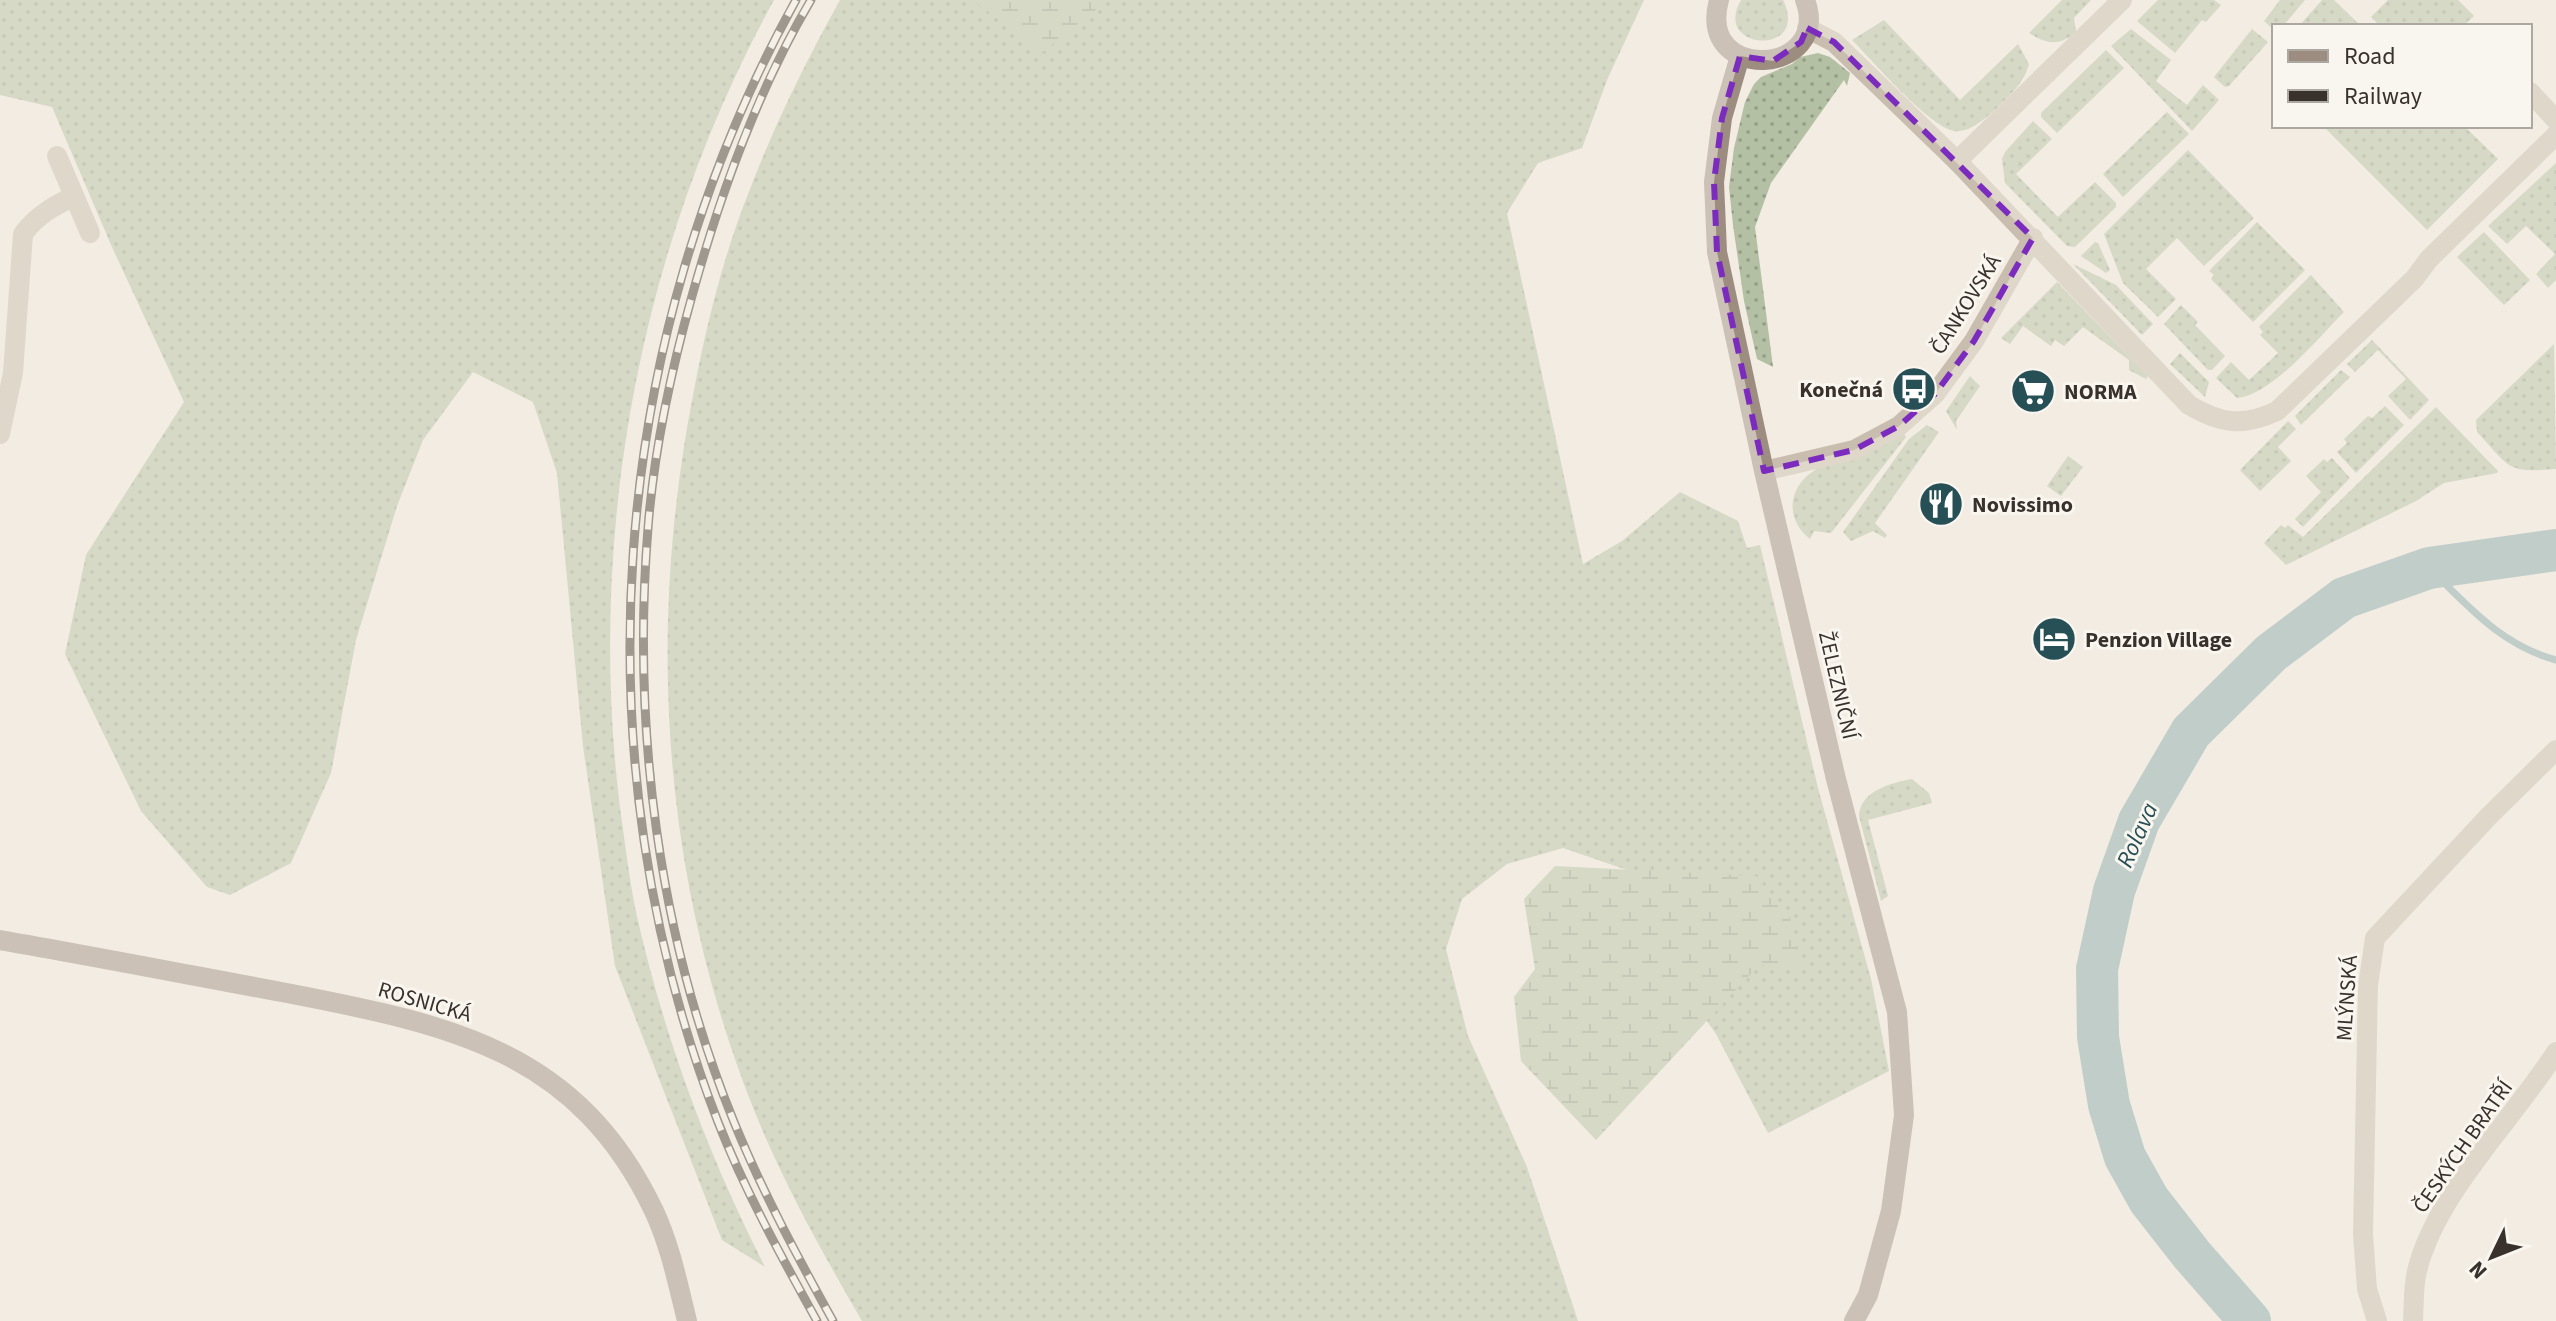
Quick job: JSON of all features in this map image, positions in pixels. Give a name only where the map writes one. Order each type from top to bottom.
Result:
[{"type":"street","points":[[1719,0],[1716,12],[1723,39],[1740,56],[1761,62],[1783,57],[1801,42],[1807,28],[1805,0]]},
{"type":"street","points":[[1957,161],[2122,0]]},
{"type":"street","points":[[1807,28],[1834,42],[1957,161],[2189,405],[2208,417],[2237,423],[2260,419],[2277,411],[2414,279],[2429,259],[2556,135]]},
{"type":"street","name":"ŽELEZNIČNÍ","points":[[1740,56],[1722,118],[1714,182],[1717,252],[1836,779],[1897,1012],[1904,1115],[1893,1197],[1868,1295],[1854,1321]]},
{"type":"street","points":[[2532,94],[2556,120]]},
{"type":"street","points":[[57,156],[90,233]]},
{"type":"street","points":[[0,434],[13,373],[23,234],[51,207],[74,196]]},
{"type":"street","name":"ČANKOVSKÁ","points":[[1764,471],[1854,450],[1899,426],[1935,394],[1974,341],[2033,238]]},
{"type":"street","name":"MLÝNSKÁ","points":[[2377,1321],[2367,1289],[2363,1234],[2368,985],[2375,938],[2489,816],[2556,750]]},
{"type":"street","name":"ROSNICKÁ","points":[[0,940],[363,1008],[444,1029],[505,1053],[564,1091],[616,1146],[655,1213],[669,1250],[687,1321]]},
{"type":"street","name":"ČESKÝCH BRATŘÍ","points":[[2413,1321],[2416,1273],[2430,1235],[2454,1191],[2556,1052]]},
{"type":"highlighted area","points":[[1807,28],[1834,42],[2033,238],[1974,341],[1935,394],[1899,426],[1854,450],[1764,471],[1717,252],[1714,182],[1722,118],[1740,56],[1773,61],[1801,42]]},
{"type":"green space","points":[[0,0],[774,0],[728,93],[689,190],[657,290],[634,392],[618,495],[611,599],[611,704],[620,808],[636,912],[660,1004],[689,1094],[724,1181],[765,1267],[722,1240],[615,966],[583,746],[557,473],[533,402],[473,372],[423,440],[397,506],[356,640],[331,773],[291,863],[230,895],[207,887],[141,811],[65,654],[86,555],[184,402],[112,247],[52,107],[0,95]]},
{"type":"green space","points":[[840,0],[1644,0],[1607,80],[1582,148],[1538,163],[1507,213],[1583,564],[1622,541],[1680,492],[1738,521],[1747,548],[1760,545],[1818,788],[1871,979],[1889,1071],[1768,1133],[1716,1034],[1672,972],[1627,870],[1563,848],[1507,864],[1462,899],[1446,949],[1468,1036],[1527,1167],[1578,1321],[862,1321],[832,1269],[791,1191],[754,1110],[723,1023],[699,934],[682,845],[672,754],[668,664],[670,573],[679,481],[694,390],[717,288],[732,238],[770,141],[803,69]]},
{"type":"green space","points":[[978,0],[1108,0],[1043,52],[978,4]]},
{"type":"green space","points":[[1741,0],[1783,0],[1788,18],[1784,31],[1774,38],[1761,40],[1748,37],[1739,30],[1735,17]]},
{"type":"green space","points":[[2062,0],[2091,0],[2074,18],[2076,32],[2058,42],[2041,40],[2029,33]]},
{"type":"green space","points":[[2158,0],[2214,0],[2221,5],[2206,22],[2202,20],[2175,53],[2137,21]]},
{"type":"green space","points":[[2280,0],[2305,0],[2285,24],[2272,24],[2272,28],[2264,21]]},
{"type":"green space","points":[[2322,0],[2334,0],[2359,24],[2301,24]]},
{"type":"green space","points":[[2388,0],[2458,0],[2474,16],[2465,24],[2378,24],[2371,17]]},
{"type":"green space","points":[[1884,20],[1960,100],[2018,44],[2029,64],[2016,88],[1993,112],[1972,127],[1954,131],[1916,105],[1852,40]]},
{"type":"green space","points":[[2131,29],[2171,60],[2156,81],[2187,105],[2203,85],[2219,100],[2192,131],[2111,46]]},
{"type":"green space","points":[[2252,29],[2268,42],[2225,87],[2214,77]]},
{"type":"green space","points":[[2106,50],[2124,68],[2057,133],[2041,117],[2041,113]]},
{"type":"green space","points":[[1818,53],[1830,57],[1850,73],[1847,86],[1844,80],[1771,183],[1755,227],[1773,367],[1757,359],[1744,301],[1729,187],[1734,148],[1745,102],[1754,84],[1761,77],[1792,64],[1800,57]]},
{"type":"green space","points":[[2167,112],[2189,134],[2123,197],[2103,174]]},
{"type":"green space","points":[[2033,121],[2052,139],[2016,174],[2058,217],[2095,182],[2116,203],[2116,207],[2075,247],[2067,246],[2005,183],[2002,159],[2005,152]]},
{"type":"green space","points":[[2325,128],[2466,128],[2498,159],[2427,230]]},
{"type":"green space","points":[[2188,150],[2254,218],[2204,266],[2177,238],[2146,269],[2176,299],[2158,317],[2123,283],[2104,234]]},
{"type":"green space","points":[[2556,163],[2556,280],[2548,288],[2536,274],[2555,254],[2526,226],[2507,244],[2488,226]]},
{"type":"green space","points":[[2257,222],[2305,270],[2253,322],[2211,279],[2214,275],[2209,271]]},
{"type":"green space","points":[[2484,232],[2530,280],[2504,305],[2457,257]]},
{"type":"green space","points":[[2095,242],[2110,270],[2106,273],[2081,256]]},
{"type":"green space","points":[[2073,264],[2116,285],[2153,324],[2142,335]]},
{"type":"green space","points":[[2311,275],[2344,312],[2280,376],[2265,387],[2237,398],[2216,378],[2231,362],[2249,380],[2278,353],[2260,335],[2263,332],[2259,327]]},
{"type":"green space","points":[[2057,282],[2148,376],[2146,379],[2129,370],[2129,360],[2083,327],[2064,346],[2055,340],[2051,346],[2023,326],[2010,344],[2001,338]]},
{"type":"green space","points":[[2181,305],[2198,322],[2195,325],[2225,356],[2212,370],[2208,370],[2164,324]]},
{"type":"green space","points":[[2372,340],[2429,400],[2410,420],[2388,396],[2406,379],[2378,350],[2355,372],[2347,364]]},
{"type":"green space","points":[[2554,344],[2556,469],[2518,469],[2503,461],[2477,432],[2476,420]]},
{"type":"green space","points":[[2180,353],[2209,382],[2205,397],[2170,364]]},
{"type":"green space","points":[[2341,370],[2350,377],[2301,425],[2295,416]]},
{"type":"green space","points":[[1970,376],[1980,386],[1956,421],[1957,430],[1946,411]]},
{"type":"green space","points":[[2385,406],[2404,425],[2356,473],[2337,452],[2347,443],[2344,439],[2368,416],[2372,418]]},
{"type":"green space","points":[[2436,407],[2497,473],[2444,483],[2416,501],[2286,565],[2264,543],[2281,525],[2285,528],[2288,525],[2303,537]]},
{"type":"green space","points":[[2288,421],[2296,429],[2278,447],[2291,461],[2260,491],[2240,470]]},
{"type":"green space","points":[[1927,425],[1939,432],[1875,523],[1887,535],[1885,538],[1873,531],[1851,541],[1843,532],[1909,439]]},
{"type":"green space","points":[[1903,432],[1906,437],[1831,533],[1814,531],[1810,539],[1793,514],[1794,496],[1804,479],[1832,460]]},
{"type":"green space","points":[[2068,456],[2083,467],[2061,496],[2047,486]]},
{"type":"green space","points":[[2332,458],[2350,478],[2303,527],[2295,519],[2321,492],[2306,476],[2324,459],[2327,462]]},
{"type":"green space","points":[[1912,779],[1929,793],[1932,803],[1868,820],[1888,896],[1881,901],[1859,816],[1861,807],[1878,790]]},
{"type":"green space","points":[[1555,866],[1756,876],[1790,918],[1799,967],[1759,965],[1596,1140],[1521,1061],[1514,997],[1535,969],[1524,899]]},
{"type":"waterway","name":"Rolava","points":[[2250,1321],[2149,1200],[2125,1157],[2109,1105],[2098,1037],[2097,969],[2114,891],[2139,821],[2191,732],[2271,653],[2344,598],[2429,568],[2556,550]]},
{"type":"waterway","points":[[2429,568],[2502,635],[2556,660]]},
{"type":"railway","points":[[796,0],[733,131],[684,268],[651,409],[633,552],[631,697],[644,841],[673,983],[729,1148],[764,1223],[817,1321]]},
{"type":"railway","points":[[811,0],[774,70],[742,144],[703,258],[677,353],[659,440],[648,528],[644,679],[656,830],[686,979],[708,1051],[745,1148],[780,1223],[833,1321]]},
{"type":"place","name":"Konečná","points":[[1914,389]]},
{"type":"place","name":"NORMA","points":[[2033,391]]},
{"type":"place","name":"Novissimo","points":[[1941,504]]},
{"type":"place","name":"Penzion Village","points":[[2054,639]]}]
